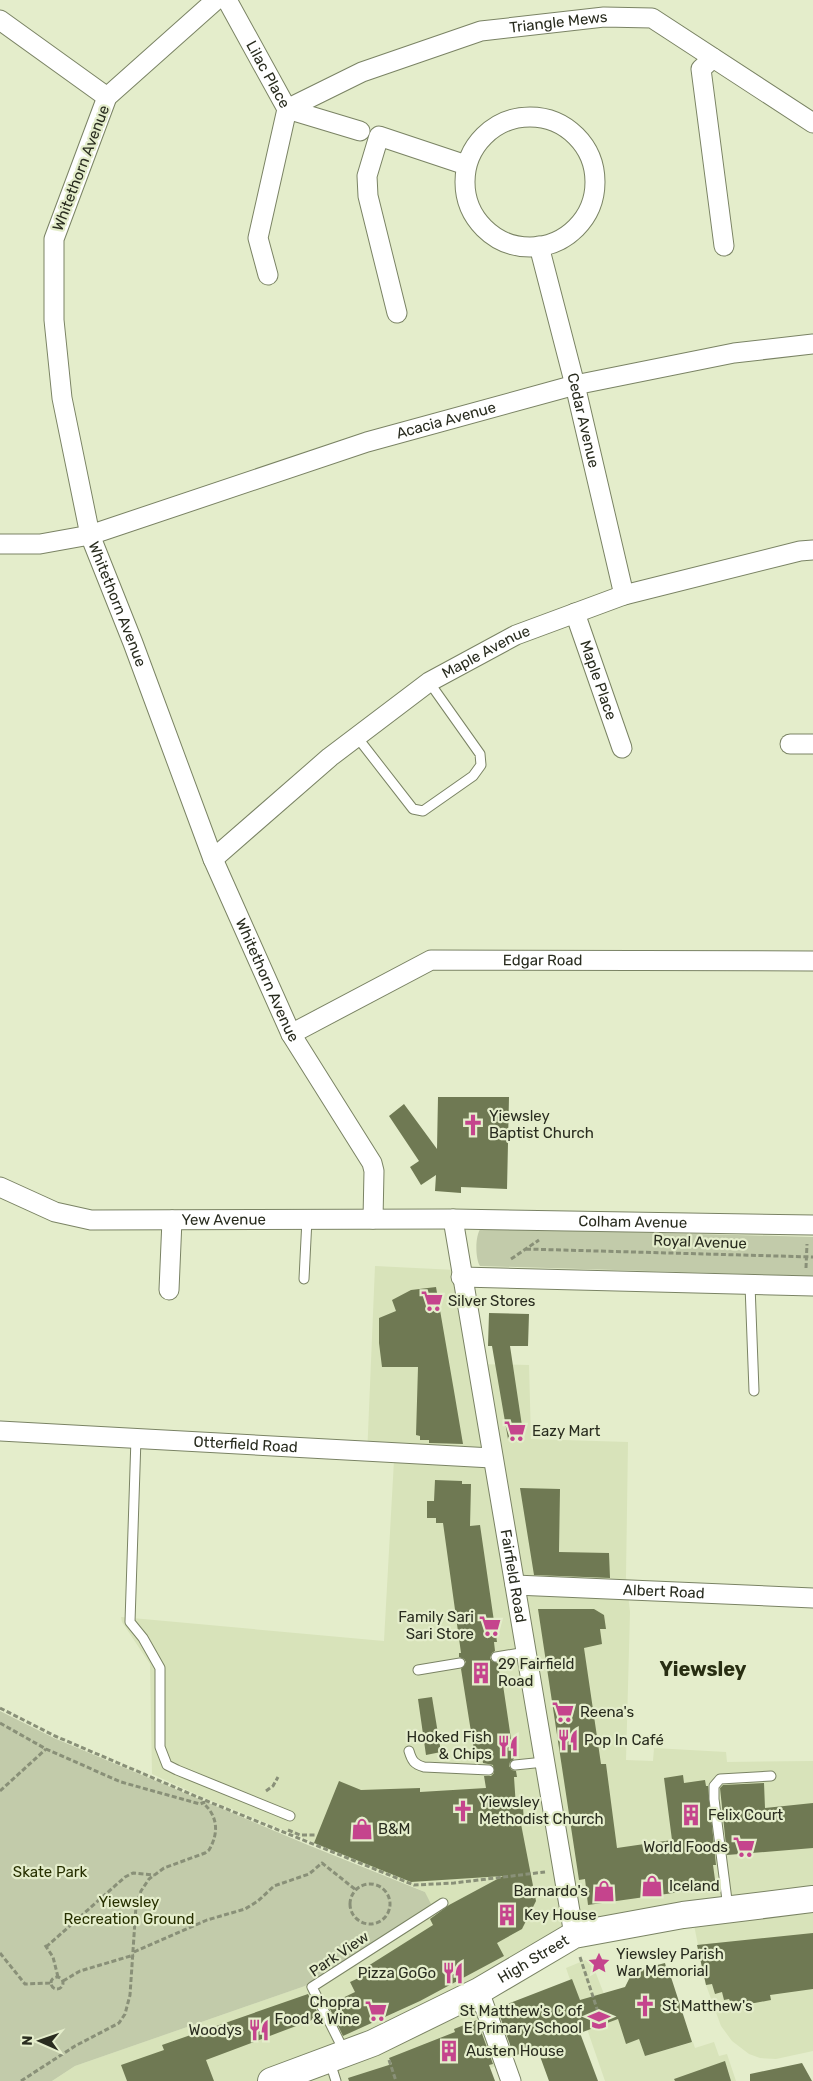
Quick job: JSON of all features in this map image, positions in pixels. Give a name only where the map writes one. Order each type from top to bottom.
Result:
[{"type":"street","name":"Whitethorn Avenue","points":[[216,0],[108,97],[54,239],[54,320],[62,398],[90,536],[134,643],[213,859],[290,1034],[372,1163],[374,1171],[373,1219]]},
{"type":"street","name":"Lilac Place","points":[[227,0],[287,109],[360,131]]},
{"type":"street","name":"Triangle Mews","points":[[287,109],[362,72],[481,31],[604,16],[652,18],[813,123]]},
{"type":"street","points":[[0,20],[108,97]]},
{"type":"street","points":[[713,58],[701,69],[724,246]]},
{"type":"street","points":[[268,275],[258,238],[287,109]]},
{"type":"street","points":[[531,116],[549,119],[565,126],[578,138],[588,152],[594,169],[595,186],[591,204],[578,227],[564,238],[539,246],[529,247],[508,243],[498,239],[481,226],[469,207],[464,176],[466,165],[473,149],[484,135],[498,124],[514,118],[531,116]]},
{"type":"street","points":[[397,313],[368,196],[367,176],[379,136],[466,165]]},
{"type":"street","name":"Cedar Avenue","points":[[539,246],[575,385],[624,595]]},
{"type":"street","name":"Acacia Avenue","points":[[0,544],[40,544],[90,536],[367,442],[575,385],[734,354],[813,344]]},
{"type":"street","name":"Maple Avenue","points":[[213,859],[330,757],[428,682],[516,635],[624,595],[800,551],[813,550]]},
{"type":"street","name":"Maple Place","points":[[575,613],[622,748]]},
{"type":"street","points":[[790,744],[813,744]]},
{"type":"street","name":"Edgar Road","points":[[290,1034],[431,960],[813,960]]},
{"type":"street","name":"Yew Avenue","points":[[0,1187],[55,1212],[91,1220],[453,1219]]},
{"type":"street","name":"Colham Avenue","points":[[453,1219],[810,1225]]},
{"type":"street","name":"Fairfield Road","points":[[453,1219],[574,1935]]},
{"type":"street","points":[[169,1290],[172,1220]]},
{"type":"street","points":[[462,1277],[809,1286]]},
{"type":"street","name":"Otterfield Road","points":[[0,1430],[492,1458]]},
{"type":"street","name":"Albert Road","points":[[515,1584],[813,1598]]},
{"type":"street","name":"High Street","points":[[287,2078],[337,2065],[373,2044],[479,1991],[574,1935],[728,1908],[813,1899]]},
{"type":"street","points":[[479,1991],[511,2081]]},
{"type":"lane","points":[[357,736],[413,809],[418,812],[423,812],[473,776],[481,765],[480,754],[428,682]]},
{"type":"lane","points":[[304,1279],[307,1218]]},
{"type":"lane","points":[[750,1285],[754,1391]]},
{"type":"lane","points":[[136,1437],[130,1622],[143,1638],[160,1668],[160,1747],[163,1757],[167,1764],[177,1770],[290,1816]]},
{"type":"lane","points":[[496,1657],[526,1652]]},
{"type":"lane","points":[[418,1670],[460,1663]]},
{"type":"lane","points":[[409,1751],[412,1760],[417,1765],[489,1770]]},
{"type":"lane","points":[[515,1765],[544,1762]]},
{"type":"lane","points":[[728,1908],[714,1786],[720,1779],[772,1776]]},
{"type":"lane","name":"Park View","points":[[337,2065],[312,1987],[443,1903]]},
{"type":"path","points":[[499,1278],[499,1267],[556,1230],[556,1220]]},
{"type":"path","points":[[809,1286],[806,1256],[810,1225]]},
{"type":"path","name":"Royal Avenue","points":[[526,1249],[813,1256]]},
{"type":"path","points":[[0,1723],[46,1749],[120,1782],[205,1802],[214,1815],[215,1822],[214,1837],[209,1850],[164,1868],[145,1885],[138,1898],[128,2004],[122,2020],[75,2046],[22,2081]]},
{"type":"path","points":[[0,1791],[46,1749]]},
{"type":"path","points":[[63,1980],[80,1971],[134,1954],[207,1920],[245,1909],[258,1901],[274,1886],[309,1874],[322,1862],[356,1890]]},
{"type":"path","points":[[63,1980],[58,1977],[53,1957],[45,1946],[125,1877],[133,1874],[155,1875]]},
{"type":"path","points":[[364,1884],[371,1884],[384,1889],[390,1901],[389,1910],[385,1917],[371,1923],[357,1919],[350,1905],[356,1890],[364,1884]]},
{"type":"path","points":[[574,1935],[598,2012]]},
{"type":"path","points":[[0,1953],[25,1984],[52,1983]]},
{"type":"path","points":[[52,1983],[53,1979],[58,1977]]},
{"type":"path","points":[[52,1983],[54,1988],[60,1989],[63,1986],[63,1980]]},
{"type":"shaded area","points":[[375,1266],[456,1270],[474,1364],[529,1365],[531,1439],[628,1442],[626,1577],[630,1612],[626,1760],[653,1761],[654,1748],[726,1752],[727,1762],[813,1761],[813,1907],[588,1933],[265,2081],[52,2081],[75,2066],[305,1986],[430,1904],[425,1892],[152,1774],[150,1664],[122,1622],[121,1617],[384,1641],[394,1460],[367,1457]]},
{"type":"shaded area","points":[[813,1912],[813,2051],[776,2059],[760,2058],[749,2054],[732,2041],[721,2026],[706,1985],[694,1925]]},
{"type":"shaded area","name":"St Matthew's C of E Primary School","points":[[590,1958],[614,2020],[618,2019],[638,2037],[645,2056],[693,2042],[695,2048],[714,2042],[719,2056],[727,2054],[736,2081],[605,2081],[566,1968]]},
{"type":"shaded area","points":[[483,1992],[508,2062],[453,2081],[277,2081]]},
{"type":"green space","points":[[481,1228],[813,1237],[813,1276],[480,1266],[476,1247]]},
{"type":"green space","name":"Yiewsley Recreation Ground","points":[[0,1711],[54,1738],[425,1892],[431,1904],[305,1986],[75,2066],[52,2081],[0,2081]]},
{"type":"building","name":"Yiewsley Baptist Church","points":[[438,1097],[509,1097],[507,1189],[461,1187],[461,1193],[435,1191],[436,1175],[421,1185],[410,1167],[419,1161],[389,1116],[404,1104],[437,1149]]},
{"type":"building","points":[[436,1287],[463,1444],[429,1443],[429,1440],[420,1440],[420,1436],[416,1435],[418,1367],[382,1367],[379,1343],[379,1318],[396,1311],[392,1300],[411,1290]]},
{"type":"building","points":[[489,1313],[529,1314],[528,1346],[510,1346],[524,1439],[508,1439],[492,1346],[488,1346]]},
{"type":"building","points":[[435,1480],[462,1481],[462,1484],[471,1484],[470,1526],[480,1525],[497,1642],[494,1642],[495,1651],[490,1658],[498,1663],[501,1686],[503,1685],[514,1759],[510,1762],[509,1766],[512,1770],[516,1771],[517,1777],[514,1777],[516,1807],[523,1807],[524,1823],[521,1824],[536,1901],[522,1929],[497,1943],[504,1956],[420,2001],[343,2036],[328,2005],[355,1992],[350,1982],[363,1976],[360,1971],[433,1925],[430,1919],[449,1905],[503,1876],[411,1882],[314,1843],[339,1781],[361,1790],[420,1788],[420,1792],[486,1788],[484,1776],[491,1776],[494,1773],[493,1765],[483,1763],[482,1756],[475,1757],[461,1669],[466,1662],[459,1657],[459,1653],[461,1653],[443,1523],[436,1523],[436,1518],[427,1518],[427,1501],[434,1501]]},
{"type":"building","points":[[520,1488],[560,1489],[559,1552],[609,1553],[610,1578],[534,1575]]},
{"type":"building","points":[[538,1609],[594,1609],[604,1615],[606,1629],[600,1629],[602,1644],[584,1648],[601,1764],[606,1764],[617,1848],[672,1840],[664,1778],[683,1775],[684,1783],[705,1780],[706,1786],[708,1786],[716,1865],[713,1865],[716,1887],[588,1905],[585,1879],[579,1880]]},
{"type":"building","points":[[432,1697],[441,1752],[426,1755],[418,1699]]},
{"type":"building","points":[[764,1783],[765,1808],[813,1803],[813,1848],[727,1855],[720,1788],[723,1785]]},
{"type":"building","points":[[813,1933],[813,1989],[770,1995],[771,2000],[733,2007],[729,1999],[724,2000],[722,1992],[715,1994],[712,1984],[706,1985],[697,1945]]},
{"type":"building","points":[[665,1963],[692,2042],[645,2056],[639,2039],[626,2044],[618,2019],[580,2033],[598,2081],[549,2081],[537,2048],[514,2056],[497,2008],[572,1979],[580,2000],[625,1987],[630,1977],[646,1968]]},
{"type":"building","points":[[308,1994],[320,2017],[206,2060],[214,2081],[127,2081],[121,2065],[164,2050],[162,2045]]},
{"type":"building","name":"Austen House","points":[[477,2020],[493,2064],[489,2065],[495,2081],[349,2081],[348,2078],[392,2064],[389,2058],[455,2032],[454,2029]]},
{"type":"building","points":[[725,2061],[731,2081],[675,2081],[674,2079]]},
{"type":"building","points":[[802,2063],[812,2081],[750,2081],[750,2074]]},
{"type":"place","name":"Yiewsley Baptist Church","points":[[473,1125]]},
{"type":"place","name":"Silver Stores","points":[[432,1301]]},
{"type":"place","name":"Eazy Mart","points":[[515,1431]]},
{"type":"place","name":"Family Sari Sari Store","points":[[490,1626]]},
{"type":"place","name":"29 Fairfield Road","points":[[481,1673]]},
{"type":"place","name":"Reena's","points":[[563,1712]]},
{"type":"place","name":"Pop In Café","points":[[568,1740]]},
{"type":"place","name":"Hooked Fish & Chips","points":[[508,1746]]},
{"type":"place","name":"Yiewsley Methodist Church","points":[[463,1811]]},
{"type":"place","name":"Felix Court","points":[[691,1815]]},
{"type":"place","name":"B&M","points":[[362,1829]]},
{"type":"place","name":"World Foods","points":[[744,1847]]},
{"type":"place","name":"Iceland","points":[[652,1886]]},
{"type":"place","name":"Barnardo's","points":[[604,1891]]},
{"type":"place","name":"Key House","points":[[507,1915]]},
{"type":"place","name":"Yiewsley Parish War Memorial","points":[[599,1963]]},
{"type":"place","name":"Pizza GoGo","points":[[453,1973]]},
{"type":"place","name":"St Matthew's","points":[[645,2006]]},
{"type":"place","name":"Chopra Food & Wine","points":[[376,2011]]},
{"type":"place","name":"St Matthew's C of E Primary School","points":[[599,2020]]},
{"type":"place","name":"Woodys","points":[[259,2030]]},
{"type":"place","name":"Austen House","points":[[449,2051]]},
{"type":"district","name":"Yiewsley","points":[[703,1669]]},
{"type":"park label","name":"Skate Park","points":[[50,1872]]}]
